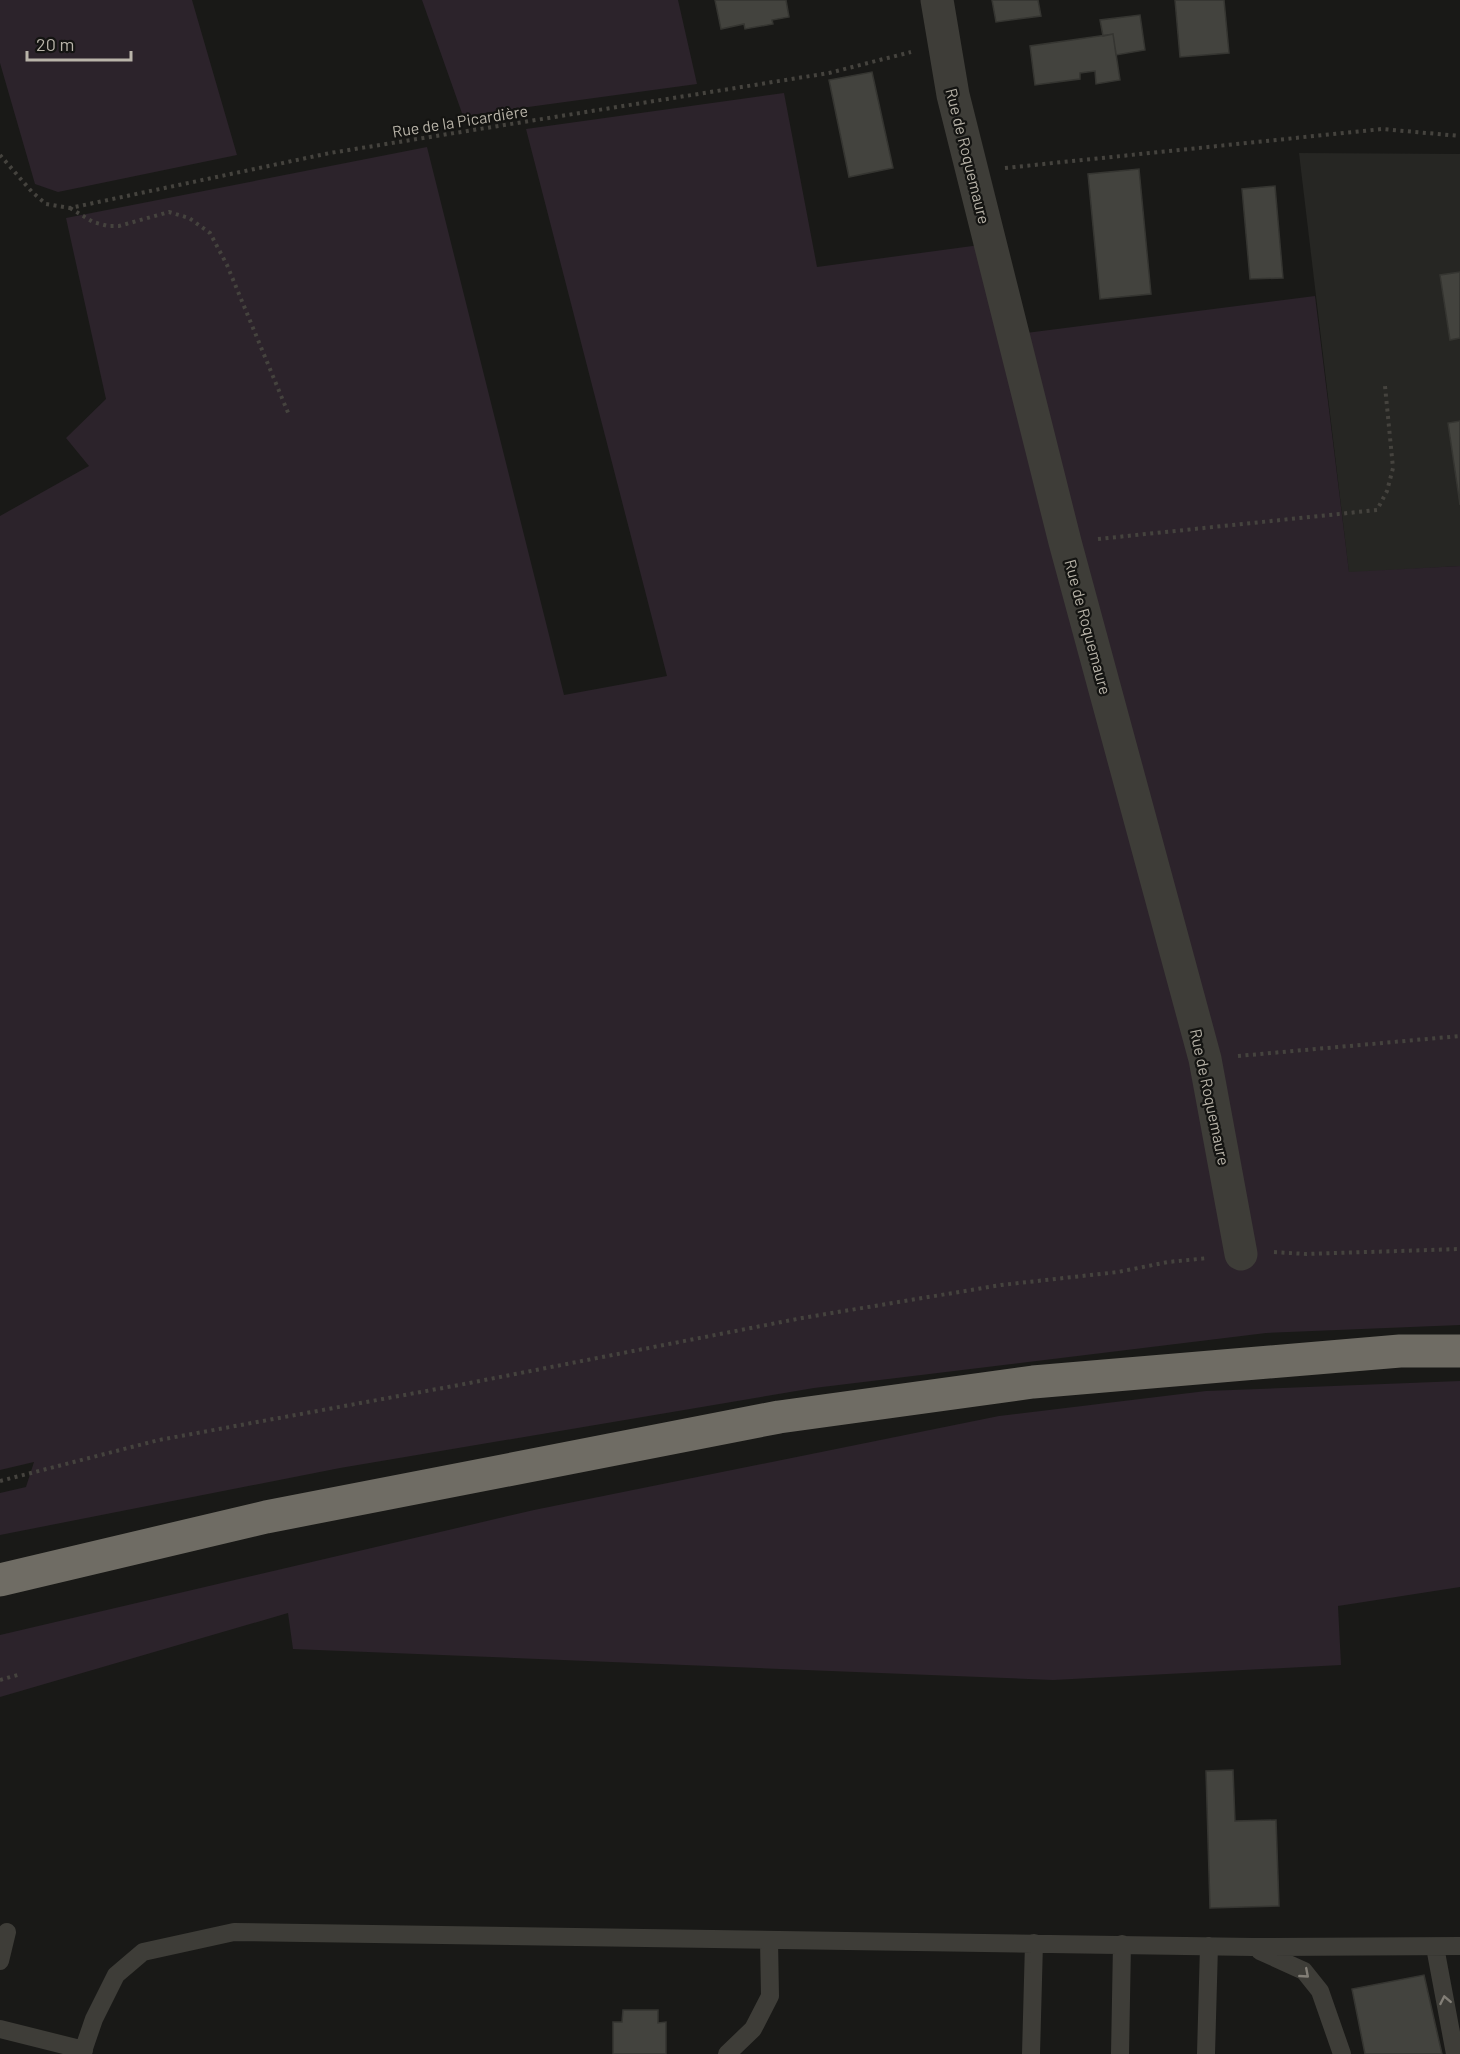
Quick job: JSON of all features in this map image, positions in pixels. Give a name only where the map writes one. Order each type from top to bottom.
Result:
[{"type":"highway","points":[[0,1580],[266,1517],[778,1417],[1033,1382],[1400,1352],[1460,1351]]},
{"type":"highway","points":[[0,1595],[209,1531]]},
{"type":"street","name":"Rue de Roquemaure","points":[[937,0],[952,95],[971,171],[1065,542],[1205,1059],[1241,1254]]},
{"type":"lane","points":[[0,1961],[8,1932]]},
{"type":"lane","points":[[0,2029],[83,2052],[94,2019],[116,1975],[143,1952],[234,1932],[1253,1947],[1460,1946]]},
{"type":"lane","points":[[727,2054],[753,2029],[770,1996],[769,1940]]},
{"type":"lane","points":[[1031,2054],[1034,1943]]},
{"type":"lane","points":[[1120,2054],[1122,1944]]},
{"type":"lane","points":[[1206,2054],[1209,1946]]},
{"type":"lane","points":[[1253,1947],[1304,1971],[1320,1991],[1342,2054]]},
{"type":"lane","points":[[1435,1947],[1455,2054]]},
{"type":"path","name":"Rue de la Picardière","points":[[0,155],[32,192],[46,204],[70,208],[330,153],[829,73],[944,43]]},
{"type":"path","points":[[971,171],[1382,129],[1460,136]]},
{"type":"path","points":[[70,208],[93,222],[108,226],[120,226],[169,212],[189,218],[210,233],[227,265],[289,415]]},
{"type":"path","points":[[1065,542],[1377,510],[1387,491],[1393,468],[1385,386]]},
{"type":"path","points":[[1205,1059],[1460,1036]]},
{"type":"path","points":[[0,1481],[159,1440],[459,1385],[802,1318],[1001,1285],[1118,1272],[1168,1262],[1241,1254],[1259,1248],[1274,1252],[1306,1254],[1460,1249]]},
{"type":"path","points":[[0,1680],[21,1674]]},
{"type":"shaded area","points":[[0,0],[192,0],[237,155],[58,192],[35,184],[0,63]]},
{"type":"shaded area","points":[[422,0],[678,0],[697,84],[463,116]]},
{"type":"shaded area","points":[[784,93],[817,267],[1002,242],[1026,333],[1315,296],[1349,572],[1460,566],[1460,1325],[1266,1333],[814,1388],[340,1468],[0,1535],[0,1493],[26,1487],[34,1462],[0,1470],[0,516],[89,466],[66,438],[106,399],[66,218],[427,147],[564,695],[667,676],[526,129]]},
{"type":"shaded area","points":[[1299,153],[1460,154],[1460,566],[1349,573]]},
{"type":"shaded area","points":[[1460,1381],[1460,1587],[1338,1606],[1341,1665],[1053,1680],[293,1649],[288,1613],[0,1697],[0,1635],[534,1510],[999,1416],[1206,1391]]},
{"type":"building","points":[[715,0],[786,0],[789,17],[772,20],[773,24],[745,29],[744,24],[721,29]]},
{"type":"building","points":[[992,0],[1038,0],[1041,16],[996,22]]},
{"type":"building","points":[[1175,0],[1224,0],[1229,53],[1180,57]]},
{"type":"building","points":[[1140,15],[1145,50],[1116,55],[1113,34],[1103,36],[1100,20]]},
{"type":"building","points":[[1113,34],[1120,80],[1096,84],[1095,71],[1080,73],[1080,79],[1035,85],[1030,46]]},
{"type":"building","points":[[872,72],[893,168],[849,177],[829,80]]},
{"type":"building","points":[[1139,169],[1151,294],[1100,299],[1088,174]]},
{"type":"building","points":[[1275,186],[1283,278],[1250,279],[1242,189]]},
{"type":"building","points":[[1460,272],[1460,338],[1450,340],[1440,275]]},
{"type":"building","points":[[1460,421],[1460,505],[1448,423]]},
{"type":"building","points":[[1233,1770],[1235,1821],[1276,1820],[1279,1906],[1210,1908],[1206,1771]]},
{"type":"building","points":[[1424,1975],[1442,2054],[1365,2054],[1352,1989]]},
{"type":"building","points":[[623,2010],[658,2010],[658,2023],[666,2022],[666,2054],[613,2054],[613,2022],[622,2022]]}]
